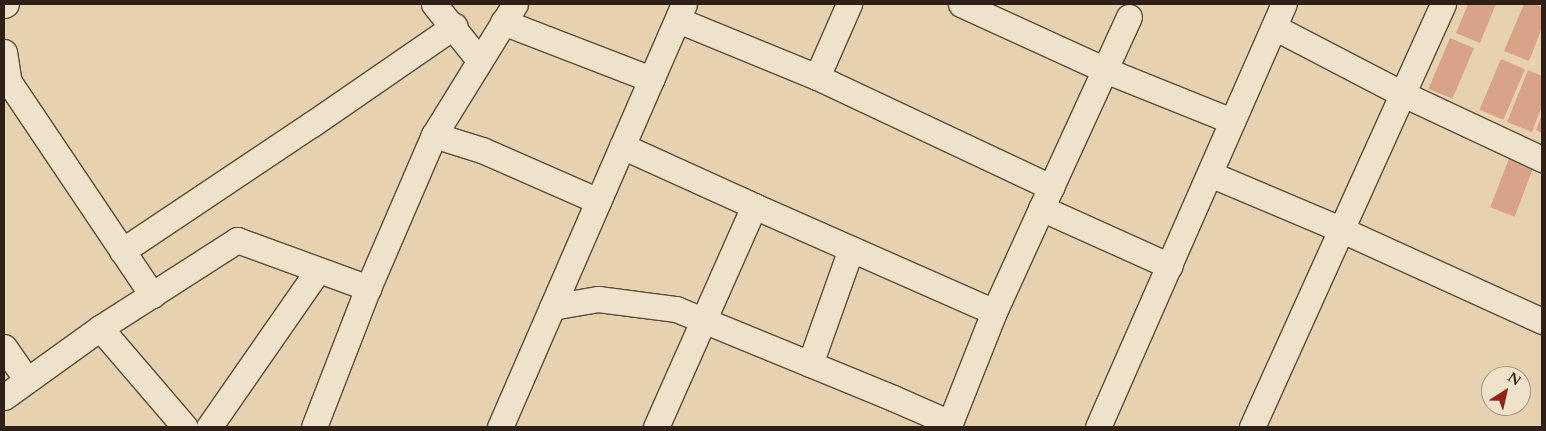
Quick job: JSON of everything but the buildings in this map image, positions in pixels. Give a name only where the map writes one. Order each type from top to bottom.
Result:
[{"type":"street","points":[[434,4],[454,26],[479,60]]},
{"type":"street","points":[[817,77],[849,4]]},
{"type":"street","points":[[962,4],[1105,70],[1232,121]]},
{"type":"street","points":[[1098,427],[1284,4]]},
{"type":"street","points":[[1252,427],[1401,93],[1443,4]]},
{"type":"street","points":[[500,427],[681,12],[817,77],[1170,266]]},
{"type":"street","points":[[314,427],[368,288],[434,135],[509,13],[651,79]]},
{"type":"street","points":[[552,307],[598,299],[676,310],[893,398],[954,425],[994,312],[1129,17]]},
{"type":"street","points":[[122,251],[454,26]]},
{"type":"street","points":[[1274,27],[1401,93],[1542,159]]},
{"type":"street","points":[[4,52],[6,81],[152,294]]},
{"type":"street","points":[[434,135],[482,150],[598,201]]},
{"type":"street","points":[[622,146],[994,312]]},
{"type":"street","points":[[1210,174],[1340,229],[1542,321]]},
{"type":"street","points":[[656,427],[754,206]]},
{"type":"street","points":[[4,397],[100,328],[237,240],[368,288]]},
{"type":"street","points":[[810,364],[851,249]]},
{"type":"street","points":[[209,427],[318,270]]},
{"type":"street","points":[[100,328],[185,427]]},
{"type":"street","points":[[4,347],[27,380]]}]
